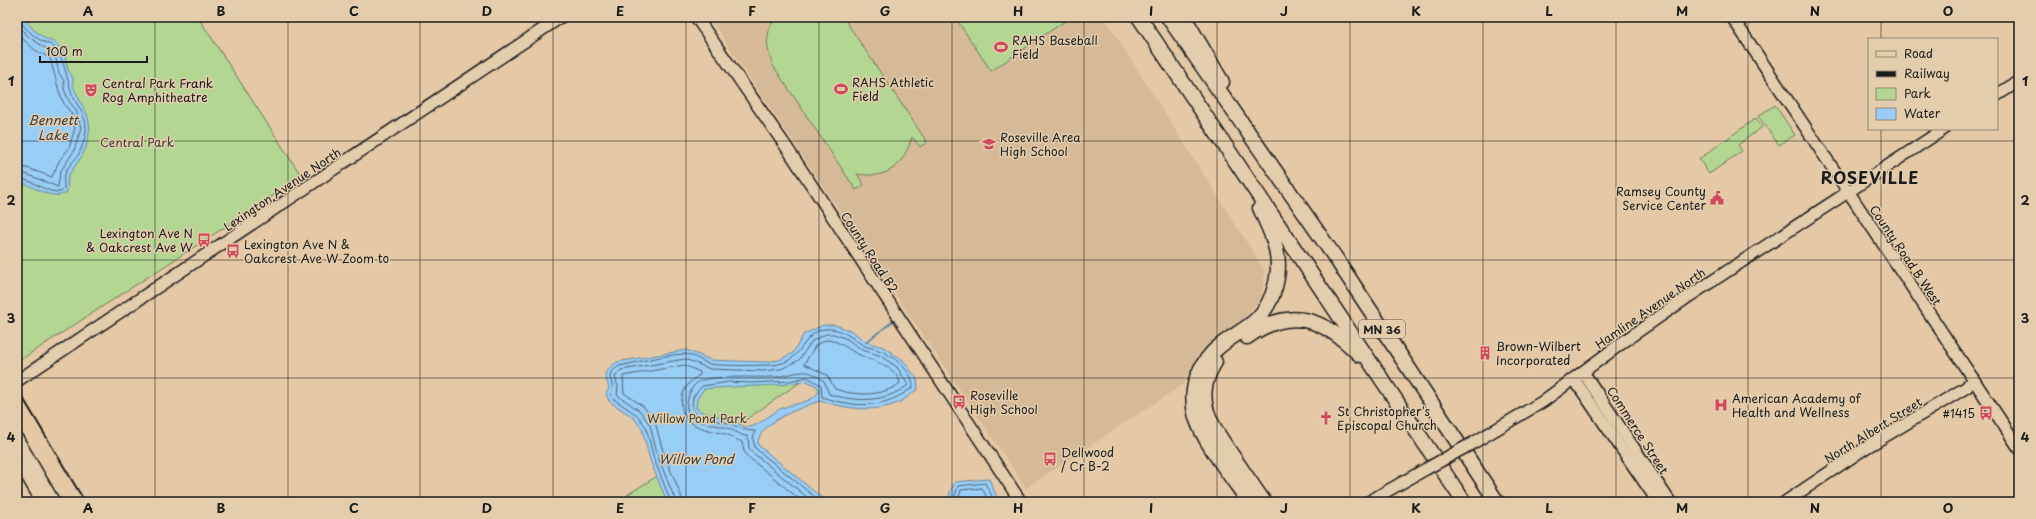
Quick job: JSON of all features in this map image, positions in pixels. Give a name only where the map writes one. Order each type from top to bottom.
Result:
[{"type":"highway","name":"MN 36","points":[[1139,17],[1238,162],[1464,502]]},
{"type":"highway","name":"MN 36","points":[[1168,17],[1337,260],[1497,502]]},
{"type":"highway","points":[[1184,17],[1264,157]]},
{"type":"highway","points":[[1238,162],[1268,224],[1274,243],[1278,264],[1276,285],[1268,304],[1259,317],[1208,357],[1197,378],[1193,398],[1194,408],[1200,428],[1249,502]]},
{"type":"highway","points":[[1264,502],[1214,429],[1206,412],[1204,394],[1208,376],[1217,360],[1226,351],[1270,323],[1290,318],[1313,321],[1332,330],[1349,344],[1391,392]]},
{"type":"street","name":"Lexington Avenue North","points":[[17,382],[561,17]]},
{"type":"street","name":"County Road B2","points":[[696,17],[787,148],[1022,502]]},
{"type":"street","name":"County Road B West","points":[[1732,17],[2019,448]]},
{"type":"street","points":[[1998,94],[2019,81]]},
{"type":"street","name":"Hamline Avenue North","points":[[1368,502],[1522,415],[1579,376],[1676,305],[1942,130]]},
{"type":"street","name":"Commerce Street","points":[[1579,376],[1658,502]]},
{"type":"street","name":"Commerce Street","points":[[1579,376],[1670,502]]},
{"type":"street","name":"North Albert Street","points":[[1785,502],[1880,439],[1967,387],[1973,378]]},
{"type":"street","points":[[17,438],[54,502]]},
{"type":"street","points":[[17,459],[42,502]]},
{"type":"shaded area","name":"Roseville Area High School","points":[[709,17],[1104,17],[1265,271],[1262,296],[1244,320],[1199,353],[1184,384],[1026,488]]},
{"type":"green space","name":"Central Park","points":[[17,17],[198,17],[302,177],[17,362]]},
{"type":"green space","name":"RAHS Athletic Field","points":[[776,17],[843,17],[927,142],[920,147],[912,137],[904,156],[893,169],[878,175],[857,174],[864,185],[856,190],[771,61],[768,48],[768,35],[772,23]]},
{"type":"green space","name":"RAHS Baseball Field","points":[[955,17],[1071,17],[991,71]]},
{"type":"green space","points":[[1775,105],[1795,135],[1779,145],[1758,116]]},
{"type":"green space","points":[[1756,118],[1762,127],[1738,145],[1742,151],[1709,174],[1699,159]]},
{"type":"green space","name":"Willow Pond Park","points":[[806,378],[731,430],[781,502],[632,502],[627,495],[681,461],[637,392]]},
{"type":"water","name":"Bennett Lake","points":[[17,17],[24,19],[44,38],[54,42],[64,51],[68,70],[73,78],[73,86],[88,117],[90,129],[86,147],[82,156],[68,176],[67,192],[61,195],[49,194],[17,182]]},
{"type":"water","name":"Willow Pond","points":[[823,325],[835,325],[852,331],[866,342],[883,347],[903,360],[917,379],[918,389],[900,402],[880,408],[850,408],[820,401],[802,407],[782,417],[764,430],[759,437],[758,445],[827,502],[667,502],[650,460],[642,429],[634,418],[609,401],[606,394],[609,388],[606,380],[608,370],[617,362],[686,350],[711,360],[764,362],[779,360],[793,353],[804,334]],"holes":[[[807,381],[818,387],[819,391],[816,395],[807,401],[782,408],[750,427],[705,413],[696,408],[697,399],[704,389],[769,386]]]},
{"type":"water","points":[[989,479],[999,502],[949,502],[950,492],[955,482]]},
{"type":"waterway","points":[[866,342],[892,322],[893,317]]},
{"type":"railway","points":[[17,388],[85,502]]},
{"type":"place","name":"RAHS Baseball Field","points":[[1001,47]]},
{"type":"place","name":"RAHS Athletic Field","points":[[841,89]]},
{"type":"place","name":"Central Park Frank Rog Amphitheatre","points":[[91,90]]},
{"type":"place","name":"Roseville Area High School","points":[[989,144]]},
{"type":"place","name":"Ramsey County Service Center","points":[[1717,198]]},
{"type":"place","name":"Lexington Ave N & Oakcrest Ave W","points":[[204,240]]},
{"type":"place","name":"Lexington Ave N & Oakcrest Ave W Zoom to","points":[[233,251]]},
{"type":"place","name":"Brown-Wilbert Incorporated","points":[[1485,353]]},
{"type":"place","name":"Roseville High School","points":[[959,402]]},
{"type":"place","name":"American Academy of Health and Wellness","points":[[1721,405]]},
{"type":"place","name":"#1415","points":[[1986,413]]},
{"type":"place","name":"St Christopher's Episcopal Church","points":[[1326,418]]},
{"type":"place","name":"Dellwood / Cr B-2","points":[[1050,459]]},
{"type":"district","name":"ROSEVILLE","points":[[1870,177]]}]
